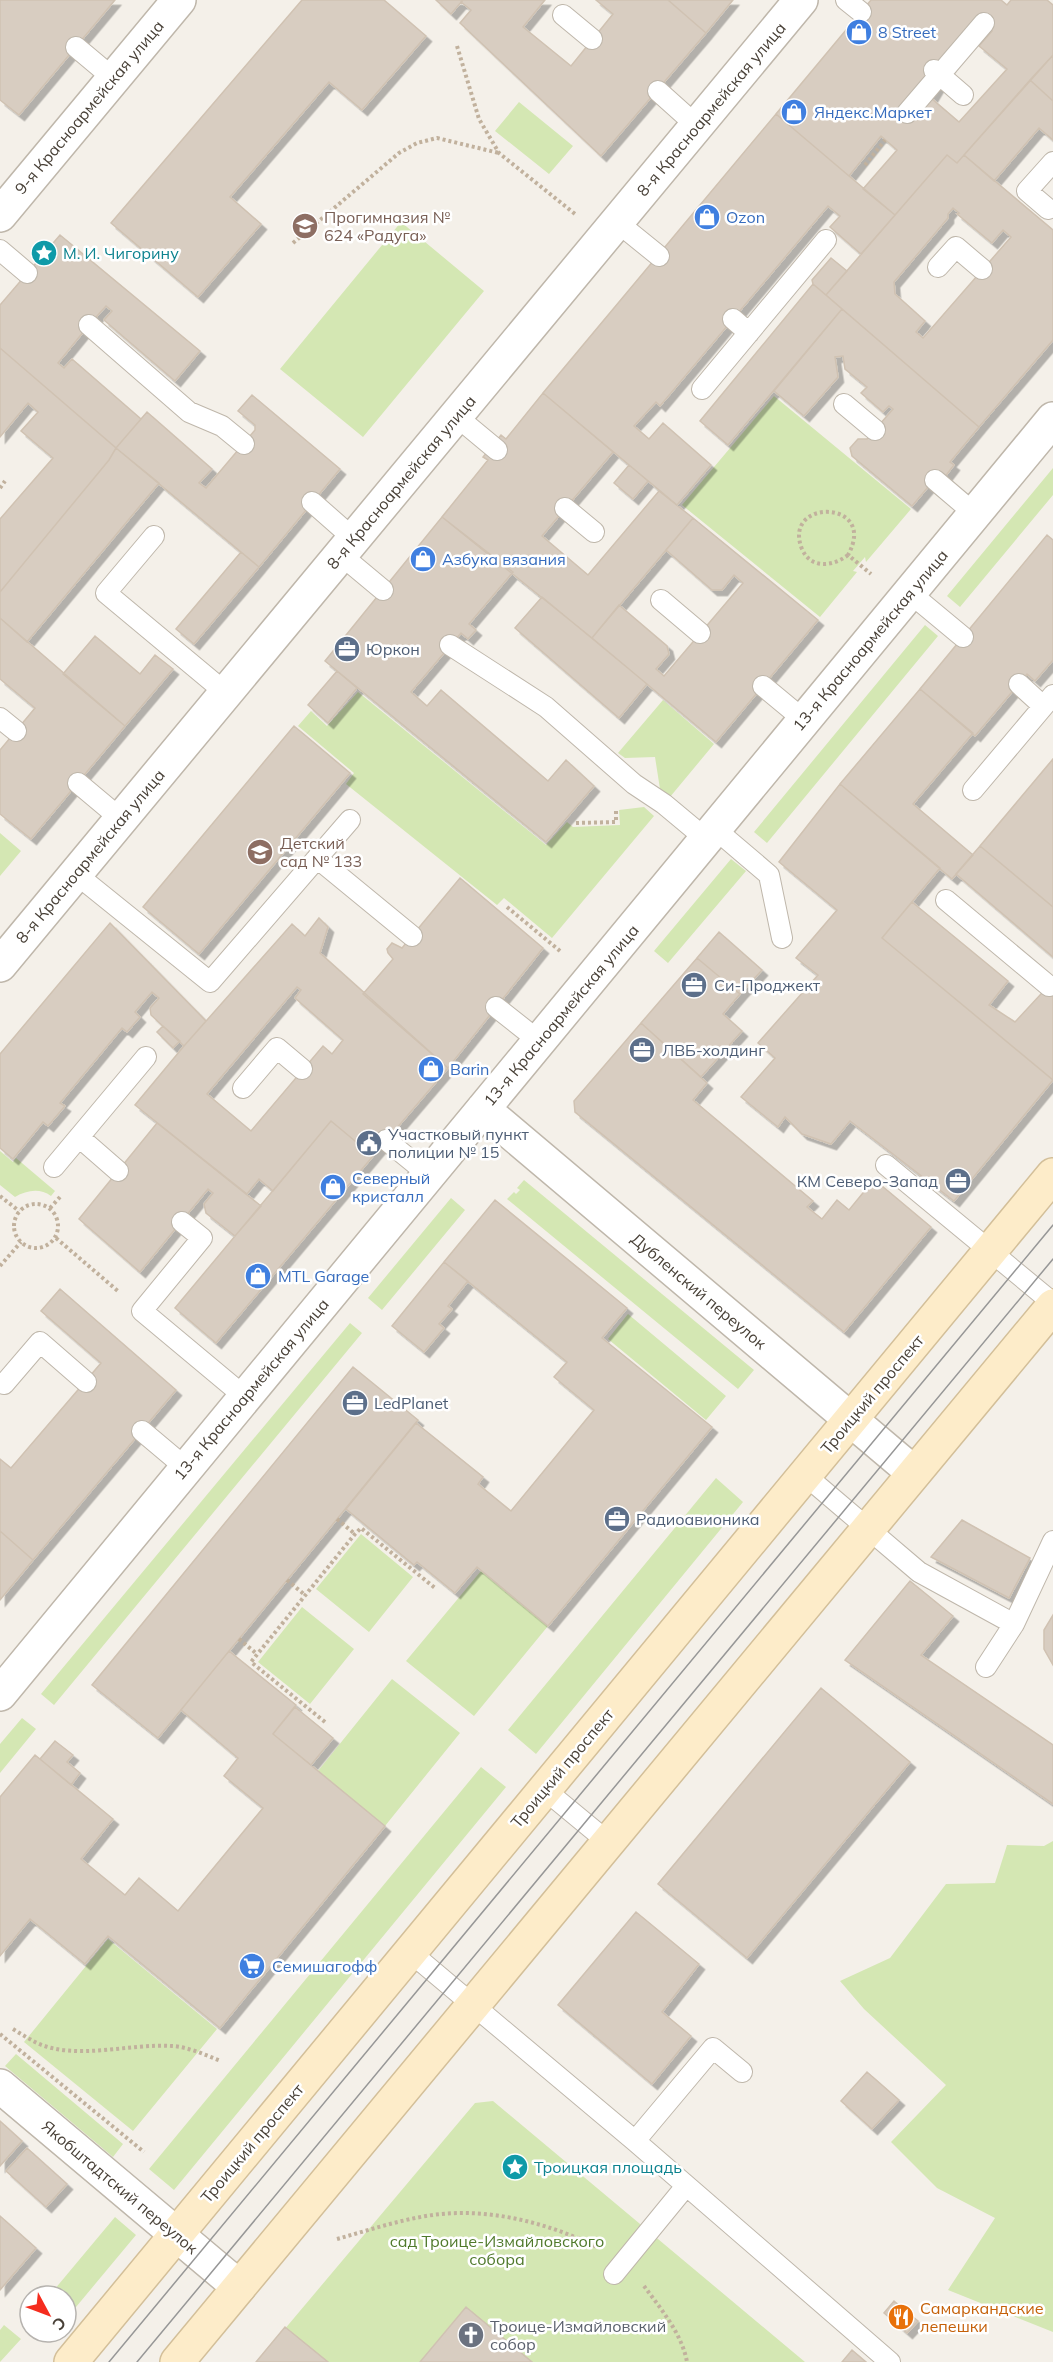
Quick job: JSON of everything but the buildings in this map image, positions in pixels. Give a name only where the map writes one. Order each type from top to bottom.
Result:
[{"type":"main road","name":"Троицкий проспект","points":[[71,2362],[1053,1175]]},
{"type":"main road","points":[[177,2362],[1051,1311]]},
{"type":"street","name":"9-я Красноармейская улица","points":[[0,214],[178,0]]},
{"type":"street","name":"8-я Красноармейская улица","points":[[0,965],[801,0]]},
{"type":"street","name":"13-я Красноармейская улица","points":[[0,1694],[910,592],[975,514],[1048,434]]},
{"type":"street","name":"Дубленский переулок","points":[[483,1109],[914,1473]]},
{"type":"street","name":"Якобштадтский переулок","points":[[0,2086],[239,2287]]},
{"type":"lane","points":[[563,15],[592,39]]},
{"type":"lane","points":[[907,113],[937,73],[984,23]]},
{"type":"lane","points":[[76,47],[113,78]]},
{"type":"lane","points":[[937,73],[963,95]]},
{"type":"lane","points":[[658,91],[697,126]]},
{"type":"lane","points":[[1048,209],[1027,191],[1053,162]]},
{"type":"lane","points":[[610,230],[658,256]]},
{"type":"lane","points":[[702,389],[826,240]]},
{"type":"lane","points":[[939,267],[956,247],[982,269]]},
{"type":"lane","points":[[0,249],[27,273]]},
{"type":"lane","points":[[733,319],[749,333]]},
{"type":"lane","points":[[89,326],[189,412],[222,426],[244,444]]},
{"type":"lane","points":[[844,404],[874,430]]},
{"type":"lane","points":[[456,416],[497,450]]},
{"type":"lane","points":[[934,480],[975,514]]},
{"type":"lane","points":[[312,502],[383,590]]},
{"type":"lane","points":[[565,508],[594,532]]},
{"type":"lane","points":[[154,536],[106,593],[226,693]]},
{"type":"lane","points":[[910,592],[963,637]]},
{"type":"lane","points":[[661,600],[700,633]]},
{"type":"lane","points":[[450,645],[546,707],[634,784],[769,875],[782,938]]},
{"type":"lane","points":[[973,790],[1048,701],[1018,684]]},
{"type":"lane","points":[[763,686],[804,720]]},
{"type":"lane","points":[[0,718],[16,731]]},
{"type":"lane","points":[[78,783],[121,819]]},
{"type":"lane","points":[[76,874],[210,982],[350,820]]},
{"type":"lane","points":[[317,858],[412,936]]},
{"type":"lane","points":[[946,900],[1049,986]]},
{"type":"lane","points":[[496,1007],[539,1041]]},
{"type":"lane","points":[[243,1088],[277,1048],[302,1069]]},
{"type":"lane","points":[[54,1167],[146,1057]]},
{"type":"lane","points":[[79,1137],[118,1171]]},
{"type":"lane","points":[[387,1140],[429,1175]]},
{"type":"lane","points":[[886,1165],[986,1256],[1051,1311]]},
{"type":"lane","points":[[182,1222],[202,1238],[142,1311],[245,1397]]},
{"type":"lane","points":[[4,1384],[40,1342],[86,1382]]},
{"type":"lane","points":[[142,1431],[186,1468]]},
{"type":"lane","points":[[804,1475],[919,1572],[1014,1624]]},
{"type":"lane","points":[[986,1668],[1014,1624],[1053,1541]]},
{"type":"lane","points":[[545,1790],[608,1842]]},
{"type":"lane","points":[[410,1952],[635,2141],[890,2362]]},
{"type":"lane","points":[[635,2141],[713,2048],[742,2072]]},
{"type":"lane","points":[[614,2274],[686,2186]]},
{"type":"path","points":[[457,46],[479,119],[499,153]]},
{"type":"path","points":[[293,243],[399,153],[417,143],[437,138],[499,153],[610,230]]},
{"type":"path","points":[[865,165],[885,140]]},
{"type":"path","points":[[0,488],[5,481]]},
{"type":"path","points":[[827,510],[840,513],[849,521],[854,530],[854,539],[848,555],[832,564],[812,561],[801,547],[800,538],[801,528],[808,518],[816,512],[827,510]]},
{"type":"path","points":[[848,555],[871,574]]},
{"type":"path","points":[[576,823],[616,822],[615,807],[634,784]]},
{"type":"path","points":[[507,907],[560,951]]},
{"type":"path","points":[[0,1196],[20,1211]]},
{"type":"path","points":[[32,1204],[50,1208],[59,1223],[56,1238],[44,1247],[28,1247],[21,1242],[14,1228],[15,1219],[20,1211],[32,1204]]},
{"type":"path","points":[[56,1238],[142,1311]]},
{"type":"path","points":[[0,1266],[21,1242]]},
{"type":"path","points":[[337,1519],[355,1534]]},
{"type":"path","points":[[326,1722],[251,1662],[257,1654],[360,1528],[435,1588]]},
{"type":"path","points":[[287,1580],[305,1595]]},
{"type":"path","points":[[239,1639],[257,1654]]},
{"type":"path","points":[[13,2029],[38,2044],[54,2048],[75,2051],[174,2046],[221,2061]]},
{"type":"path","points":[[0,2034],[144,2152]]},
{"type":"path","points":[[337,2239],[428,2215],[469,2214],[515,2218],[554,2228],[604,2250]]},
{"type":"path","points":[[642,2284],[662,2310],[685,2350],[687,2362]]},
{"type":"green space","points":[[519,102],[573,146],[549,174],[495,131]]},
{"type":"green space","points":[[401,222],[484,291],[363,437],[280,369]]},
{"type":"green space","points":[[774,396],[911,509],[866,562],[865,557],[853,571],[857,572],[820,617],[682,505]]},
{"type":"green space","points":[[1053,468],[1053,495],[960,607],[947,596]]},
{"type":"green space","points":[[925,625],[938,636],[767,843],[754,832]]},
{"type":"green space","points":[[358,692],[546,845],[567,822],[573,827],[620,825],[619,810],[644,807],[654,816],[552,938],[504,898],[497,905],[346,784],[354,773],[298,726],[311,711],[327,726]]},
{"type":"green space","points":[[663,700],[714,744],[670,797],[660,789],[655,757],[625,758],[618,753]]},
{"type":"green space","points":[[0,833],[21,851],[0,876]]},
{"type":"green space","points":[[731,859],[746,871],[668,963],[654,951]]},
{"type":"green space","points":[[0,1151],[13,1162],[16,1158],[55,1191],[51,1196],[33,1191],[15,1197],[0,1185]]},
{"type":"green space","points":[[524,1180],[754,1370],[738,1389],[507,1199],[520,1190],[517,1188]]},
{"type":"green space","points":[[451,1198],[465,1210],[382,1310],[368,1298]]},
{"type":"green space","points":[[628,1314],[726,1396],[706,1420],[608,1339]]},
{"type":"green space","points":[[350,1323],[362,1333],[54,1705],[41,1694]]},
{"type":"green space","points":[[716,1478],[743,1502],[536,1754],[508,1730]]},
{"type":"green space","points":[[361,1534],[413,1577],[369,1632],[316,1589]]},
{"type":"green space","points":[[481,1571],[548,1626],[474,1716],[406,1661]]},
{"type":"green space","points":[[302,1607],[354,1649],[310,1704],[258,1662]]},
{"type":"green space","points":[[392,1679],[460,1733],[385,1826],[318,1771]]},
{"type":"green space","points":[[22,1718],[36,1729],[0,1773],[0,1744]]},
{"type":"green space","points":[[481,1767],[506,1787],[174,2190],[149,2169]]},
{"type":"green space","points":[[1053,1841],[1053,2332],[948,2290],[995,2218],[937,2188],[891,2142],[946,2085],[864,2009],[840,1981],[890,1958],[946,1884],[995,1883],[1007,1845],[1044,1846]]},
{"type":"green space","points":[[108,1939],[217,2029],[133,2131],[24,2042]]},
{"type":"green space","points":[[16,2054],[123,2144],[113,2157],[5,2066]]},
{"type":"green space","name":"сад Троице-Измайловского собора","points":[[493,2101],[805,2362],[257,2362],[475,2103]]},
{"type":"green space","points":[[115,2217],[136,2235],[78,2305],[78,2284],[59,2284]]},
{"type":"green space","points":[[4,2325],[18,2337],[18,2342],[0,2362],[0,2330]]},
{"type":"tram line","points":[[109,2362],[1053,1225]]},
{"type":"tram line","points":[[137,2362],[1053,1259]]},
{"type":"place","name":"8 Street","points":[[859,32]]},
{"type":"place","name":"Яндекс.Маркет","points":[[794,112]]},
{"type":"place","name":"Ozon","points":[[707,217]]},
{"type":"place","name":"Прогимназия № 624 «Радуга»","points":[[305,226]]},
{"type":"place","name":"М. И. Чигорину","points":[[44,253]]},
{"type":"place","name":"Азбука вязания","points":[[423,559]]},
{"type":"place","name":"Юркон","points":[[347,649]]},
{"type":"place","name":"Детский сад № 133","points":[[260,852]]},
{"type":"place","name":"Си-Проджект","points":[[694,985]]},
{"type":"place","name":"ЛВБ-холдинг","points":[[642,1050]]},
{"type":"place","name":"Barin","points":[[431,1069]]},
{"type":"place","name":"Участковый пункт полиции № 15","points":[[369,1143]]},
{"type":"place","name":"КМ Северо-Запад","points":[[958,1181]]},
{"type":"place","name":"Северный кристалл","points":[[333,1187]]},
{"type":"place","name":"MTL Garage","points":[[258,1276]]},
{"type":"place","name":"LedPlanet","points":[[355,1403]]},
{"type":"place","name":"Радиоавионика","points":[[617,1519]]},
{"type":"place","name":"Семишагофф","points":[[252,1966]]},
{"type":"place","name":"Троицкая площадь","points":[[515,2167]]},
{"type":"place","name":"Самаркандские лепешки","points":[[901,2317]]},
{"type":"place","name":"Троице-Измайловский собор","points":[[471,2335]]}]
